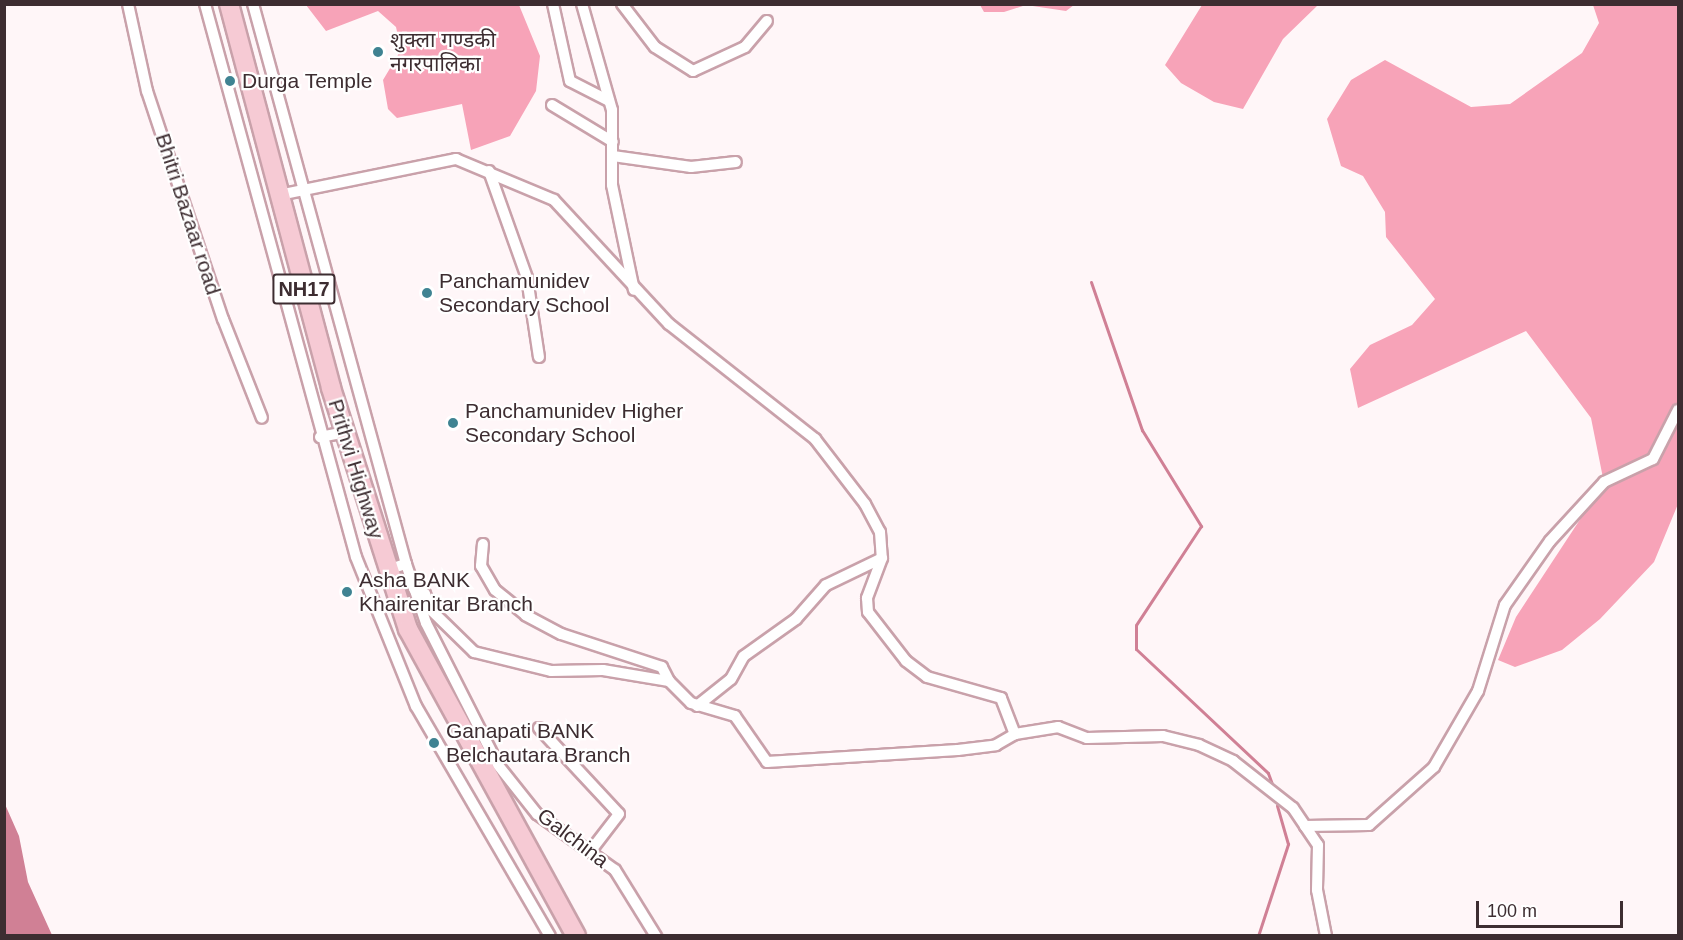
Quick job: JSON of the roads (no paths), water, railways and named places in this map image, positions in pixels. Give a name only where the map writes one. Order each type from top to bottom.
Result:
[{"type":"highway","name":"Prithvi Highway","points":[[229,4],[345,432],[387,570],[437,687],[576,936]]},
{"type":"street","name":"Bhitri Bazaar road","points":[[128,4],[147,91],[223,319],[262,418]]},
{"type":"street","points":[[205,4],[320,437],[356,557],[416,706],[550,936]]},
{"type":"street","name":"Galchina","points":[[252,4],[307,188],[366,431],[414,589],[498,765],[537,814],[592,849],[615,870],[656,936]]},
{"type":"street","points":[[553,4],[570,81],[609,101]]},
{"type":"street","points":[[582,4],[609,101],[615,212],[634,290]]},
{"type":"street","points":[[622,4],[655,47],[693,71],[745,47],[768,21]]},
{"type":"street","points":[[552,105],[613,142]]},
{"type":"street","points":[[613,156],[691,167],[736,162]]},
{"type":"street","points":[[279,195],[456,159],[554,200],[634,290],[815,439],[865,504],[880,532],[882,558],[867,598],[877,626],[927,677],[1001,698],[1015,734]]},
{"type":"street","points":[[489,171],[527,278],[539,357]]},
{"type":"street","points":[[1305,826],[1369,825],[1434,767],[1478,691],[1505,605],[1550,541],[1604,483],[1653,459],[1678,410]]},
{"type":"street","points":[[320,437],[345,432]]},
{"type":"street","points":[[483,544],[481,566],[495,590],[526,615],[561,634],[662,667],[669,671],[669,681]]},
{"type":"street","points":[[697,706],[731,679],[744,656],[796,619],[826,585],[882,558]]},
{"type":"street","points":[[387,570],[406,564]]},
{"type":"street","points":[[414,589],[425,594],[432,611],[474,652],[552,671],[603,670],[669,681],[697,706],[735,716],[768,762],[958,750],[996,745],[1015,734],[1058,728],[1093,739],[1136,735],[1199,745],[1233,760],[1293,808],[1318,845],[1317,890],[1326,936]]},
{"type":"street","points":[[539,728],[619,814],[592,849]]},
{"type":"waterway","points":[[1091,282],[1142,430],[1201,526],[1136,625],[1136,649],[1268,773],[1273,787]]},
{"type":"waterway","points":[[1258,936],[1288,844],[1277,806]]},
{"type":"place","name":"शुक्ला गण्डकी नगरपालिका","points":[[378,52]]},
{"type":"place","name":"Durga Temple","points":[[230,81]]},
{"type":"place","name":"Panchamunidev Secondary School","points":[[427,293]]},
{"type":"place","name":"Panchamunidev Higher Secondary School","points":[[453,423]]},
{"type":"place","name":"Asha BANK Khairenitar Branch","points":[[347,592]]},
{"type":"place","name":"Ganapati BANK Belchautara Branch","points":[[434,743]]}]
